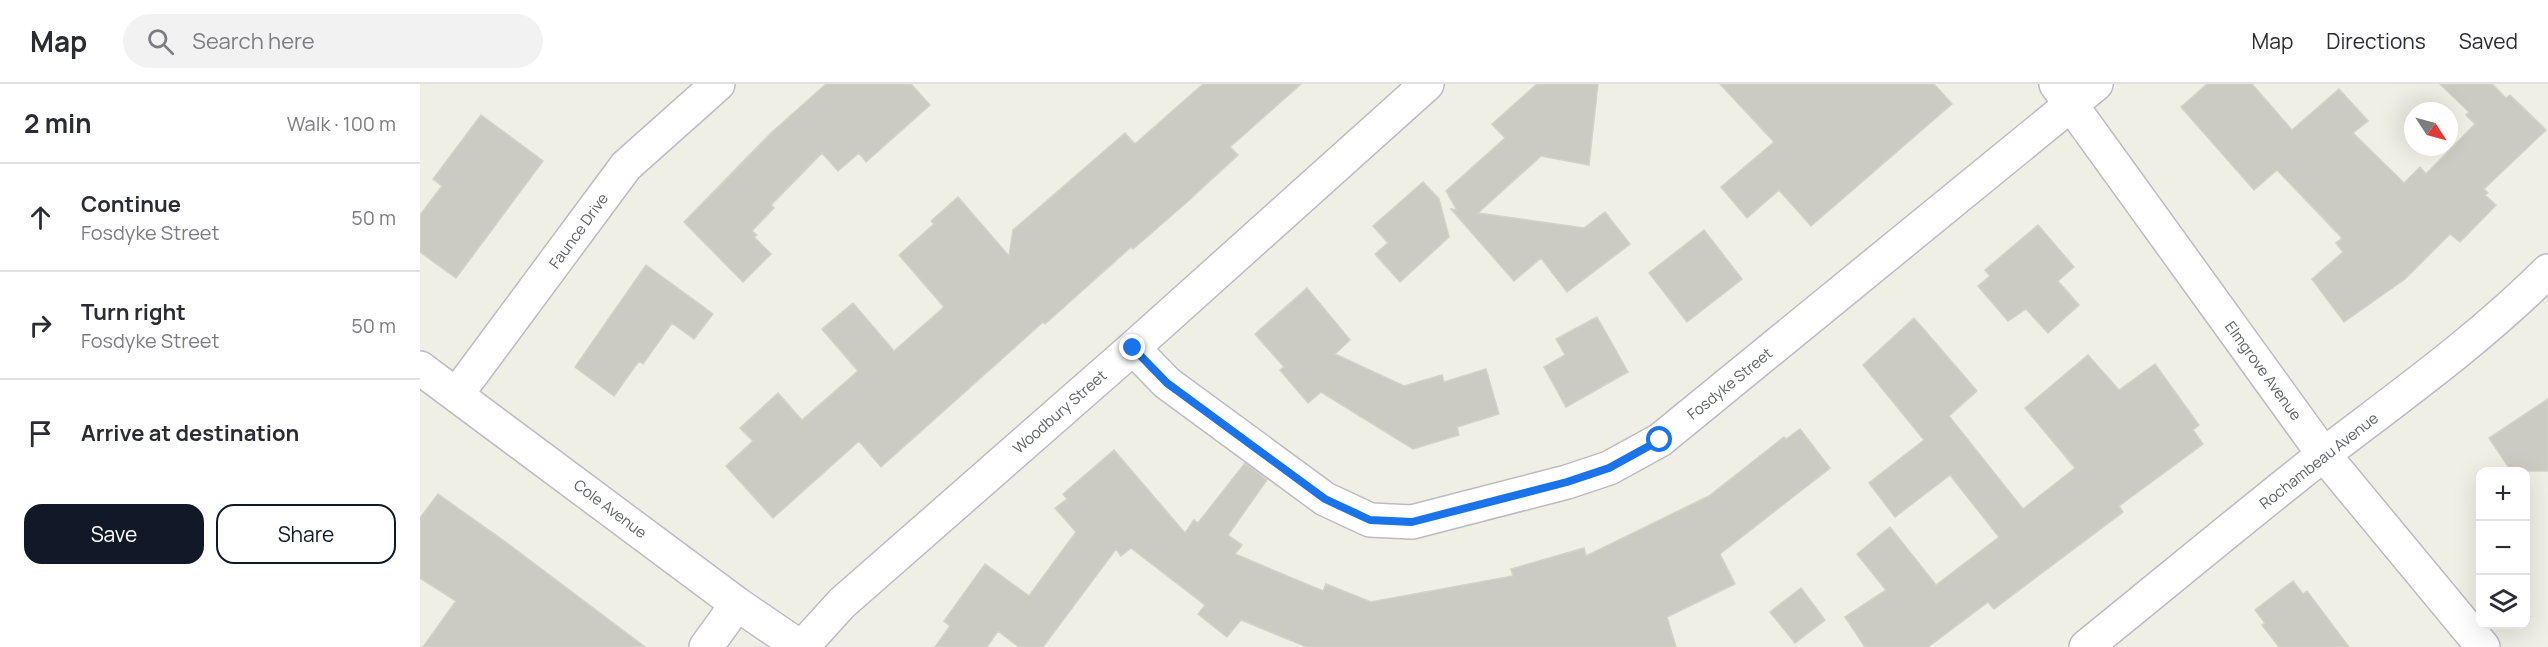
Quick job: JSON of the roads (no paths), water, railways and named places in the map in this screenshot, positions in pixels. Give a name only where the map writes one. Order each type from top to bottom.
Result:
[{"type":"street","name":"Faunce Drive","points":[[457,394],[626,166],[718,84]]},
{"type":"street","name":"Woodbury Street","points":[[801,647],[842,603],[1133,348],[1427,84]]},
{"type":"street","name":"Fosdyke Street","points":[[1133,348],[1167,383],[1325,499],[1370,520],[1412,522],[1567,482],[1609,468],[1660,440],[2064,95],[2096,84]]},
{"type":"street","name":"Elmgrove Avenue","points":[[2064,95],[2324,455],[2483,647]]},
{"type":"street","name":"Rochambeau Avenue","points":[[2086,647],[2493,322],[2548,271]]},
{"type":"street","name":"Cole Avenue","points":[[420,368],[737,604],[801,647]]},
{"type":"street","points":[[706,647],[737,604]]}]
